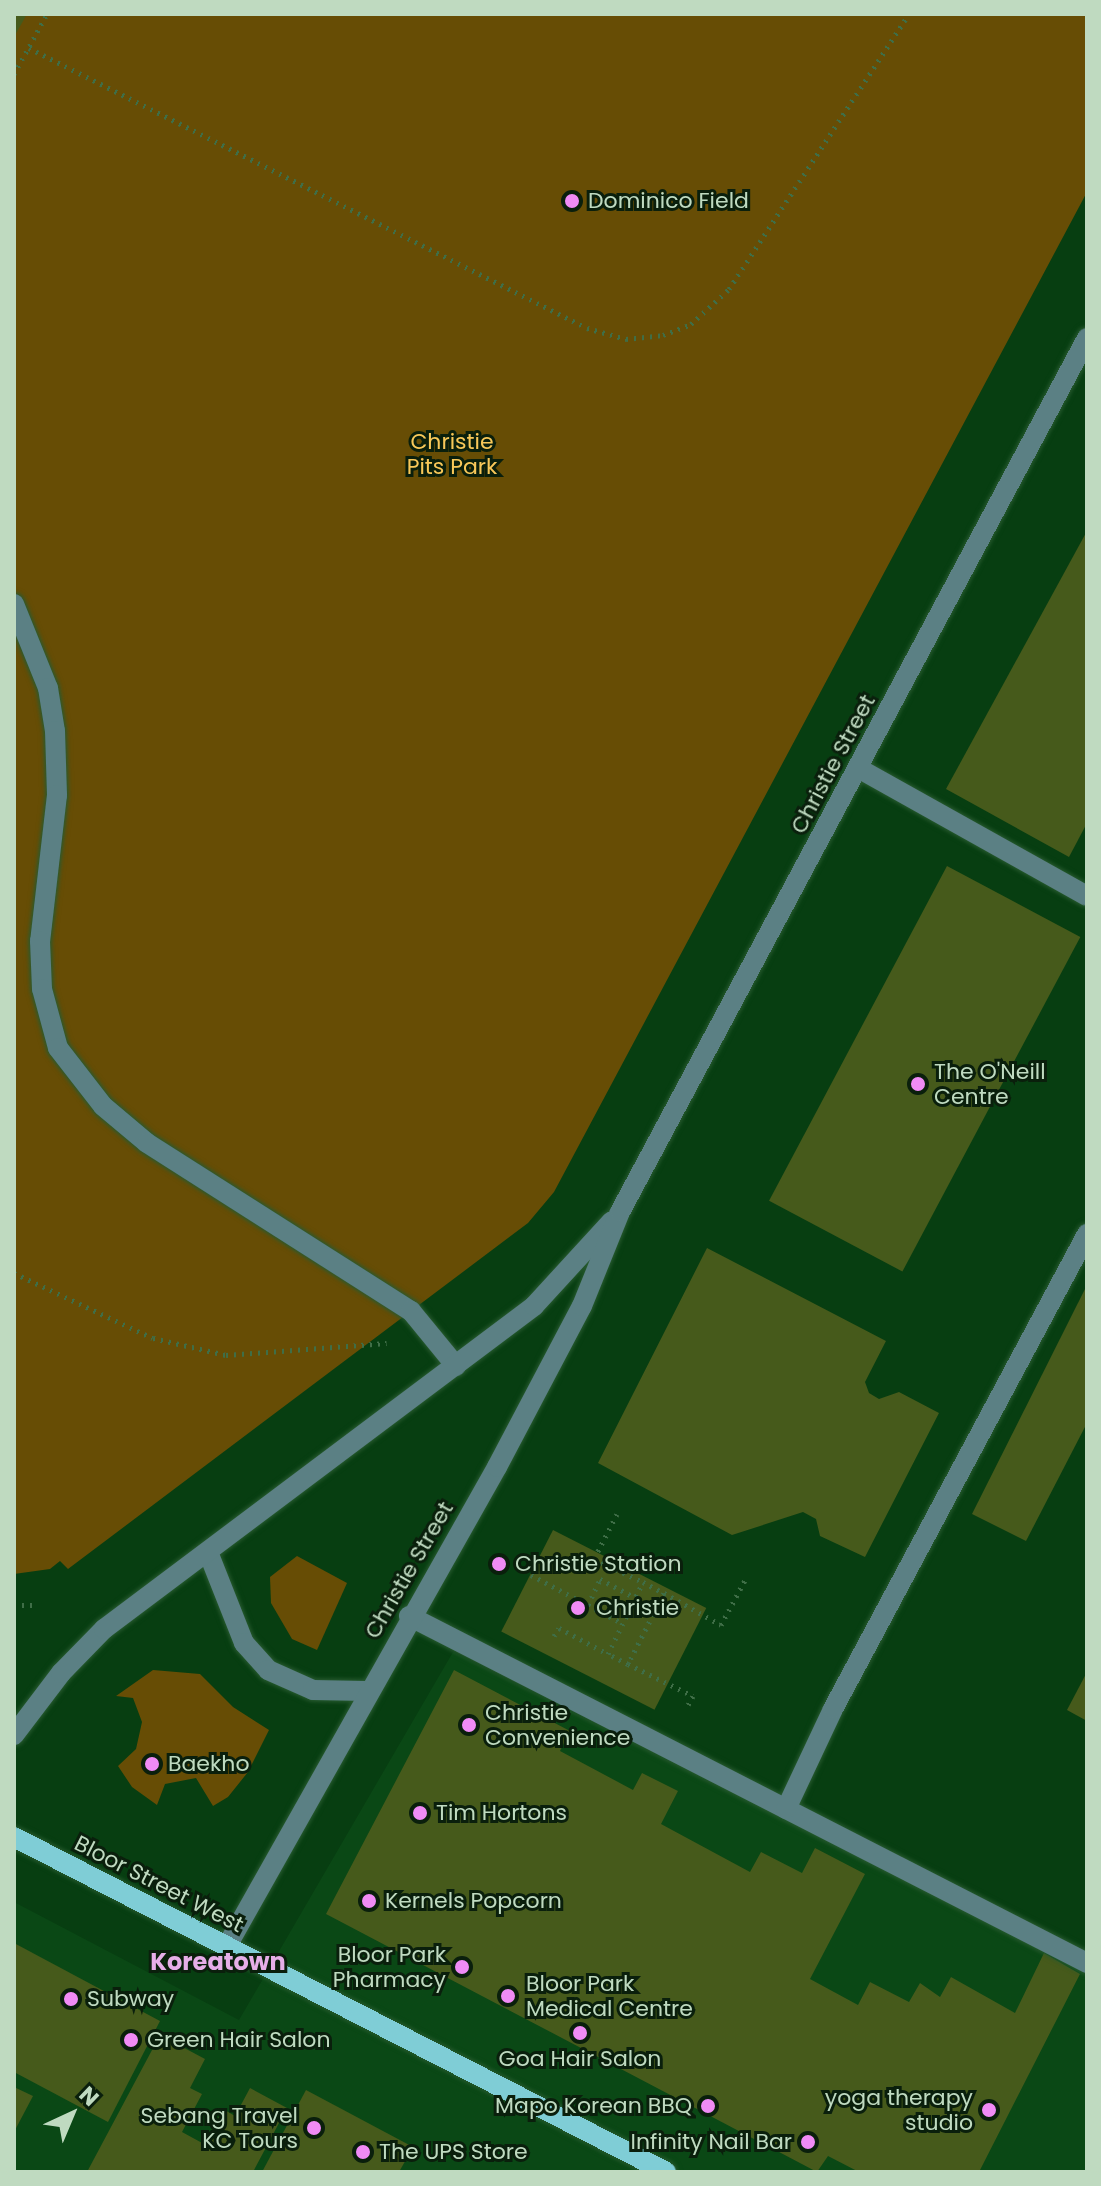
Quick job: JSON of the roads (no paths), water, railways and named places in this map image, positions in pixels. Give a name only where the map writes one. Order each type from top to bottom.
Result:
[{"type":"main road","name":"Bloor Street West","points":[[14,1837],[666,2172]]},
{"type":"street","name":"Christie Street","points":[[227,1946],[409,1616],[497,1467],[575,1320],[620,1212],[1087,338]]},
{"type":"street","points":[[14,604],[48,688],[55,731],[57,795],[40,941],[42,989],[58,1048],[78,1080],[147,1143],[411,1311],[456,1366]]},
{"type":"street","points":[[858,768],[1087,896]]},
{"type":"street","name":"Christie Street","points":[[14,1735],[61,1673],[104,1629],[534,1306],[620,1212]]},
{"type":"street","points":[[786,1809],[833,1709],[1087,1234]]},
{"type":"street","points":[[208,1552],[244,1643],[268,1670],[313,1690],[367,1691]]},
{"type":"street","points":[[409,1616],[1087,1963]]},
{"type":"place","name":"Dominico Field","points":[[572,201]]},
{"type":"place","name":"The O'Neill Centre","points":[[918,1084]]},
{"type":"place","name":"Christie Station","points":[[499,1564]]},
{"type":"place","name":"Christie","points":[[578,1608]]},
{"type":"place","name":"Christie Convenience","points":[[469,1725]]},
{"type":"place","name":"Baekho","points":[[152,1764]]},
{"type":"place","name":"Tim Hortons","points":[[420,1813]]},
{"type":"place","name":"Kernels Popcorn","points":[[369,1901]]},
{"type":"place","name":"Bloor Park Pharmacy","points":[[462,1967]]},
{"type":"place","name":"Bloor Park Medical Centre","points":[[508,1996]]},
{"type":"place","name":"Subway","points":[[71,1999]]},
{"type":"place","name":"Goa Hair Salon","points":[[580,2033]]},
{"type":"place","name":"Green Hair Salon","points":[[131,2040]]},
{"type":"place","name":"Mapo Korean BBQ","points":[[708,2106]]},
{"type":"place","name":"yoga therapy studio","points":[[989,2110]]},
{"type":"place","name":"Sebang Travel KC Tours","points":[[314,2128]]},
{"type":"place","name":"Infinity Nail Bar","points":[[808,2142]]},
{"type":"place","name":"The UPS Store","points":[[363,2152]]},
{"type":"district","name":"Koreatown","points":[[218,1962]]},
{"type":"park label","name":"Christie Pits Park","points":[[452,454]]}]
